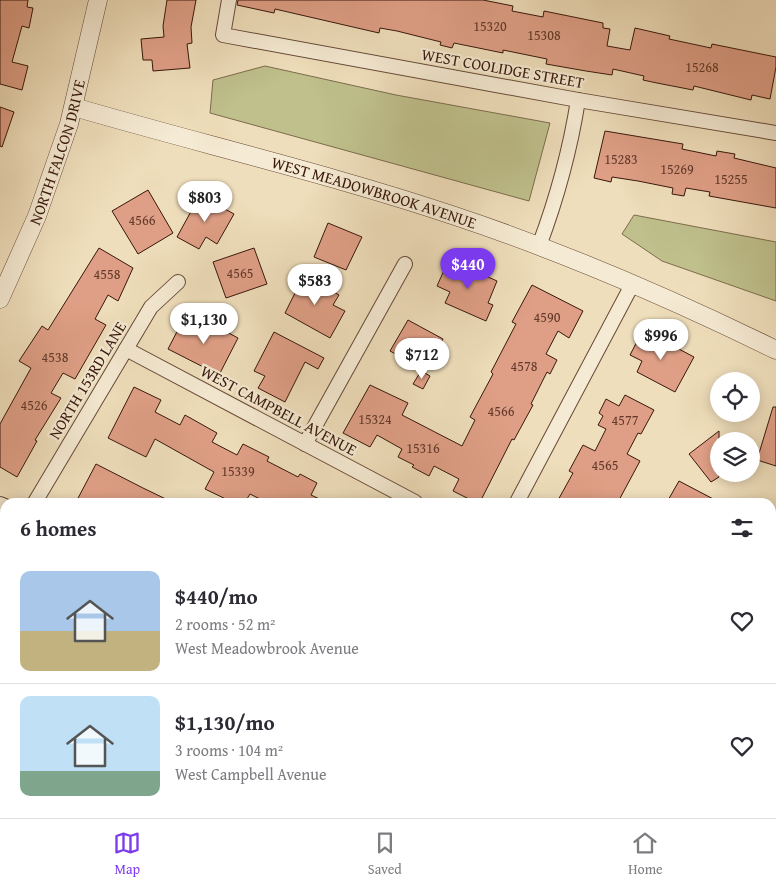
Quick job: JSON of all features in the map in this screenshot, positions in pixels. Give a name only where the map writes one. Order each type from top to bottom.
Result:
[{"type":"street","name":"NORTH FALCON DRIVE","points":[[0,299],[37,216],[74,108],[98,0]]},
{"type":"street","name":"WEST COOLIDGE STREET","points":[[229,0],[223,34],[578,100],[776,133]]},
{"type":"street","points":[[539,246],[568,156],[578,100]]},
{"type":"street","name":"WEST MEADOWBROOK AVENUE","points":[[74,108],[380,192],[539,246],[633,283],[776,350]]},
{"type":"street","points":[[305,444],[405,264]]},
{"type":"street","name":"NORTH 153RD LANE","points":[[36,498],[151,307],[178,282]]},
{"type":"street","points":[[519,498],[633,283]]},
{"type":"street","name":"WEST CAMPBELL AVENUE","points":[[126,349],[407,498]]},
{"type":"green space","points":[[265,66],[396,95],[550,123],[529,201],[210,113],[213,80]]},
{"type":"green space","points":[[634,215],[776,242],[776,301],[662,261],[622,234]]},
{"type":"building","points":[[0,0],[28,0],[27,7],[33,8],[29,28],[22,26],[12,62],[28,66],[22,90],[0,84]]},
{"type":"building","points":[[167,0],[196,0],[191,27],[192,43],[187,44],[190,68],[153,71],[152,60],[143,60],[141,39],[164,37],[163,26]]},
{"type":"building","points":[[238,0],[483,0],[513,6],[512,11],[543,17],[544,11],[603,23],[603,28],[610,29],[607,46],[630,50],[635,28],[670,36],[669,39],[711,48],[712,44],[776,57],[776,67],[770,99],[752,95],[751,100],[694,86],[693,90],[643,80],[644,76],[613,69],[612,75],[546,64],[547,59],[503,50],[503,53],[454,43],[452,48],[440,45],[441,42],[397,31],[380,28],[379,33],[275,9],[274,13],[237,5]]},
{"type":"building","points":[[0,107],[14,112],[2,147],[0,146]]},
{"type":"building","points":[[605,131],[683,144],[682,149],[716,156],[717,151],[735,154],[734,158],[776,168],[776,208],[709,196],[710,192],[686,188],[684,196],[672,194],[673,188],[638,181],[612,177],[611,182],[594,178]]},
{"type":"building","points":[[148,190],[173,233],[138,254],[112,211]]},
{"type":"building","points":[[200,195],[234,214],[217,244],[206,237],[199,249],[177,237]]},
{"type":"building","points":[[328,223],[362,237],[346,270],[314,257]]},
{"type":"building","points":[[99,248],[133,268],[118,301],[108,295],[95,319],[106,325],[75,379],[63,373],[51,393],[61,398],[35,440],[37,441],[17,477],[0,467],[0,424],[31,368],[19,361],[42,326],[48,330]]},
{"type":"building","points":[[254,248],[267,284],[226,298],[213,262]]},
{"type":"building","points":[[449,259],[497,281],[488,303],[493,305],[486,321],[445,303],[450,292],[437,286]]},
{"type":"building","points":[[300,273],[339,295],[333,305],[345,311],[330,338],[285,313],[296,291],[291,288]]},
{"type":"building","points":[[532,285],[583,311],[569,338],[558,331],[546,354],[557,360],[550,374],[547,372],[531,404],[533,405],[514,440],[512,439],[482,498],[467,498],[453,491],[459,479],[434,466],[429,476],[412,467],[414,465],[398,457],[402,449],[377,435],[370,447],[343,433],[370,385],[408,403],[402,415],[462,446],[475,420],[470,417],[493,374],[491,372],[516,324],[512,322]]},
{"type":"building","points":[[199,317],[238,338],[219,375],[168,349],[182,322],[193,329]]},
{"type":"building","points":[[408,320],[443,339],[426,370],[390,351]]},
{"type":"building","points":[[643,330],[694,357],[675,392],[637,372],[642,361],[630,355]]},
{"type":"building","points":[[274,332],[324,358],[318,369],[305,362],[285,402],[258,388],[265,376],[254,371]]},
{"type":"building","points":[[421,371],[430,376],[423,389],[413,384]]},
{"type":"building","points":[[134,387],[161,400],[155,412],[180,425],[185,415],[217,433],[212,442],[237,455],[243,444],[269,457],[267,461],[298,477],[300,474],[317,483],[311,495],[317,498],[258,498],[250,494],[248,498],[224,498],[205,489],[214,472],[155,439],[146,457],[108,438]]},
{"type":"building","points":[[625,395],[654,410],[641,434],[638,433],[627,454],[640,461],[620,498],[559,498],[573,473],[569,471],[583,445],[595,451],[606,429],[598,425],[603,416],[599,413],[606,399],[619,406]]},
{"type":"building","points":[[773,407],[776,407],[776,466],[760,461],[760,450]]},
{"type":"building","points":[[710,438],[710,481],[689,454]]},
{"type":"building","points":[[96,464],[164,498],[78,498]]},
{"type":"building","points":[[679,481],[711,498],[669,498]]}]
